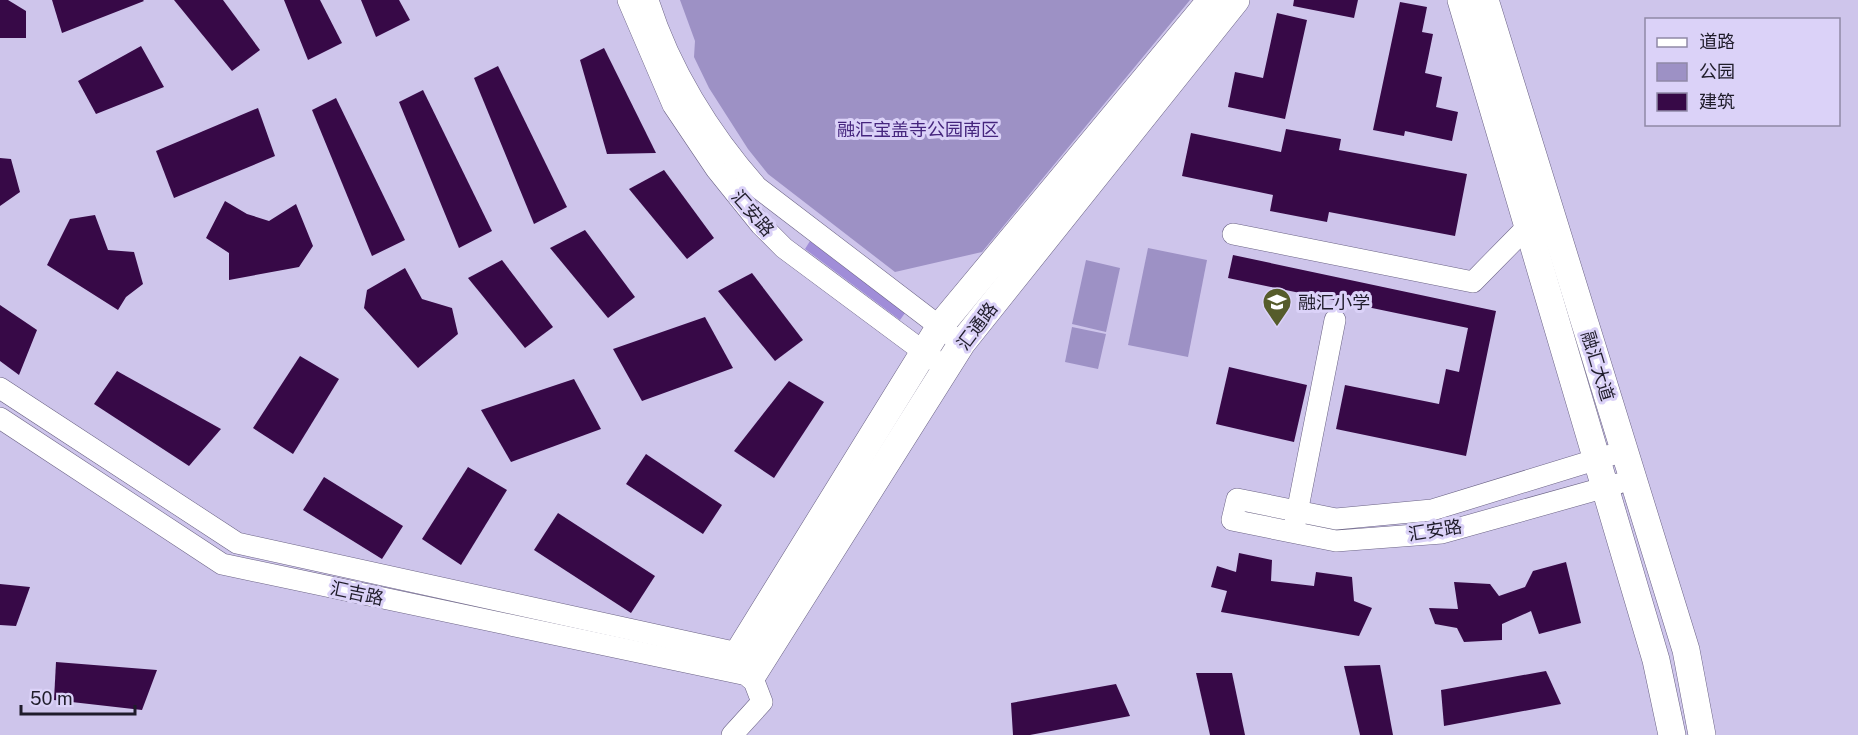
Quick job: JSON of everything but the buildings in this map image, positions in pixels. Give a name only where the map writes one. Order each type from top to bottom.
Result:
[{"type":"main road","name":"汇通路","points":[[738,653],[940,326],[1211,0]]},
{"type":"main road","name":"汇通路","points":[[752,676],[962,343],[1236,0]]},
{"type":"main road","name":"融汇大道","points":[[1461,0],[1656,660],[1672,735]]},
{"type":"main road","name":"融汇大道","points":[[1485,0],[1686,650],[1702,735]]},
{"type":"street","name":"汇安路","points":[[628,0],[673,105],[716,169],[754,217],[784,248],[946,368]]},
{"type":"street","name":"汇安路","points":[[648,0],[691,99],[732,159],[756,187],[962,343]]},
{"type":"street","points":[[661,0],[673,34],[674,60]]},
{"type":"street","points":[[1233,234],[1473,282],[1528,226]]},
{"type":"street","points":[[1293,533],[1335,320]]},
{"type":"street","name":"汇吉路","points":[[0,387],[237,543],[738,653]]},
{"type":"street","name":"汇吉路","points":[[0,418],[222,564],[752,676]]},
{"type":"street","name":"汇安路","points":[[1624,451],[1432,510],[1336,519],[1237,499],[1232,520],[1336,541],[1442,533],[1633,479]]},
{"type":"street","points":[[732,735],[762,702],[752,676],[738,653]]},
{"type":"green space","name":"融汇宝盖寺公园南区","points":[[680,0],[1190,0],[982,252],[895,272],[768,174],[748,149],[709,88],[694,57],[695,41]]},
{"type":"green space","points":[[1148,248],[1207,260],[1188,357],[1128,345]]},
{"type":"green space","points":[[1086,260],[1120,268],[1106,332],[1072,324]]},
{"type":"green space","points":[[1072,327],[1106,334],[1098,369],[1065,362]]},
{"type":"shaded area","points":[[810,241],[905,313],[900,320],[805,249]]},
{"type":"place","name":"融汇小学","points":[[1277,328]]}]
